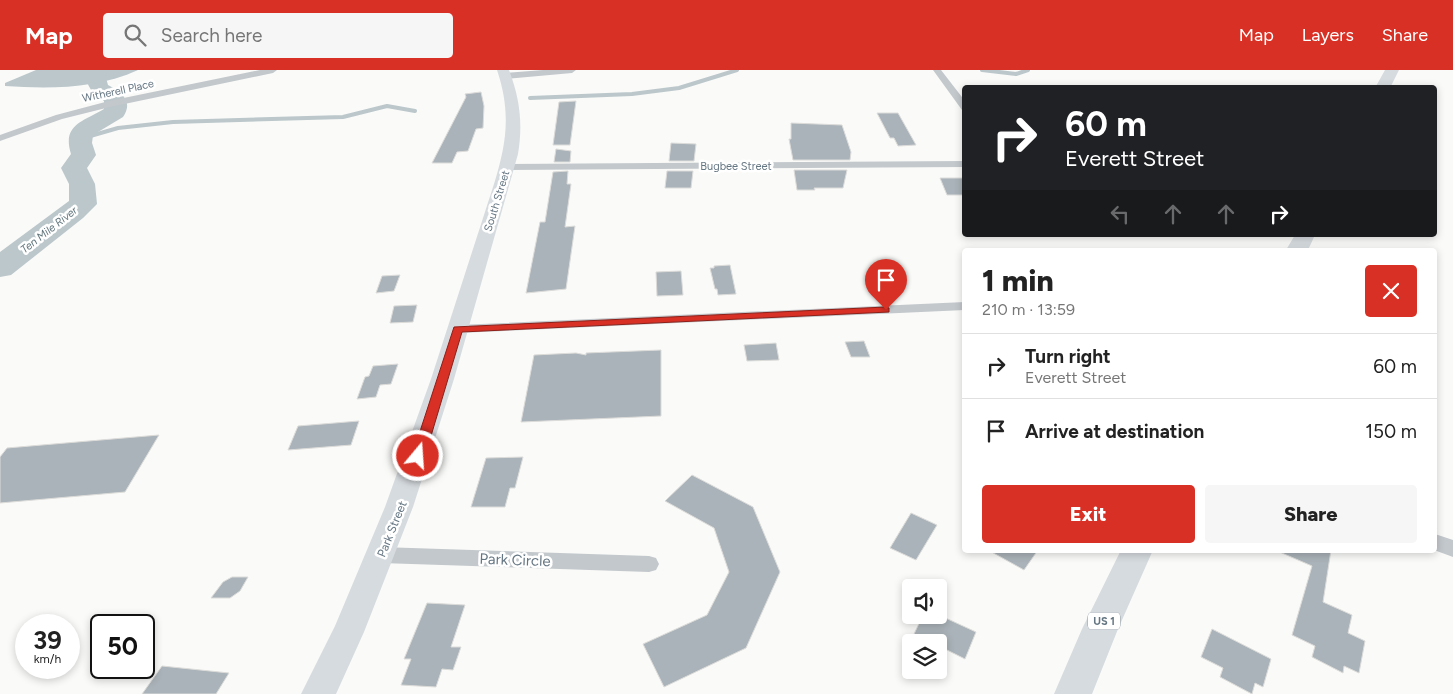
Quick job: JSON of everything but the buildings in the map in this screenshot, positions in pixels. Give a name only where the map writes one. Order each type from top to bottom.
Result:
[{"type":"main road","points":[[1384,85],[1392,70]]},
{"type":"main road","name":"South Street","points":[[458,329],[513,143],[515,122],[512,97],[504,73]]},
{"type":"main road","name":"Park Street","points":[[318,694],[358,612],[402,503],[458,329]]},
{"type":"main road","name":"US 1","points":[[1073,694],[1100,629],[1136,553]]},
{"type":"street","name":"Witherell Place","points":[[0,138],[59,117],[114,103],[273,70]]},
{"type":"street","points":[[504,73],[572,70]]},
{"type":"street","points":[[937,70],[962,104]]},
{"type":"street","name":"Bugbee Street","points":[[507,167],[962,164]]},
{"type":"street","points":[[458,329],[962,306]]},
{"type":"street","points":[[1437,543],[1453,549]]},
{"type":"street","name":"Park Circle","points":[[381,555],[649,564]]},
{"type":"shaded area","points":[[36,70],[138,70],[106,81],[90,84],[56,87],[5,86],[5,83]]},
{"type":"waterway","name":"Ten Mile River","points":[[0,268],[83,204],[82,184],[74,168],[84,155],[80,143],[81,132],[115,112],[115,98],[99,88],[96,78],[100,70]]},
{"type":"waterway","points":[[530,98],[632,94],[679,88],[737,70]]},
{"type":"waterway","points":[[982,70],[1016,74],[1028,70]]},
{"type":"waterway","points":[[80,139],[118,128],[173,122],[343,117],[387,106],[415,111]]},
{"type":"waterway","name":"Ten Mile River","points":[[0,260],[18,252]]},
{"type":"route","points":[[418,456],[458,329],[886,310]]}]
